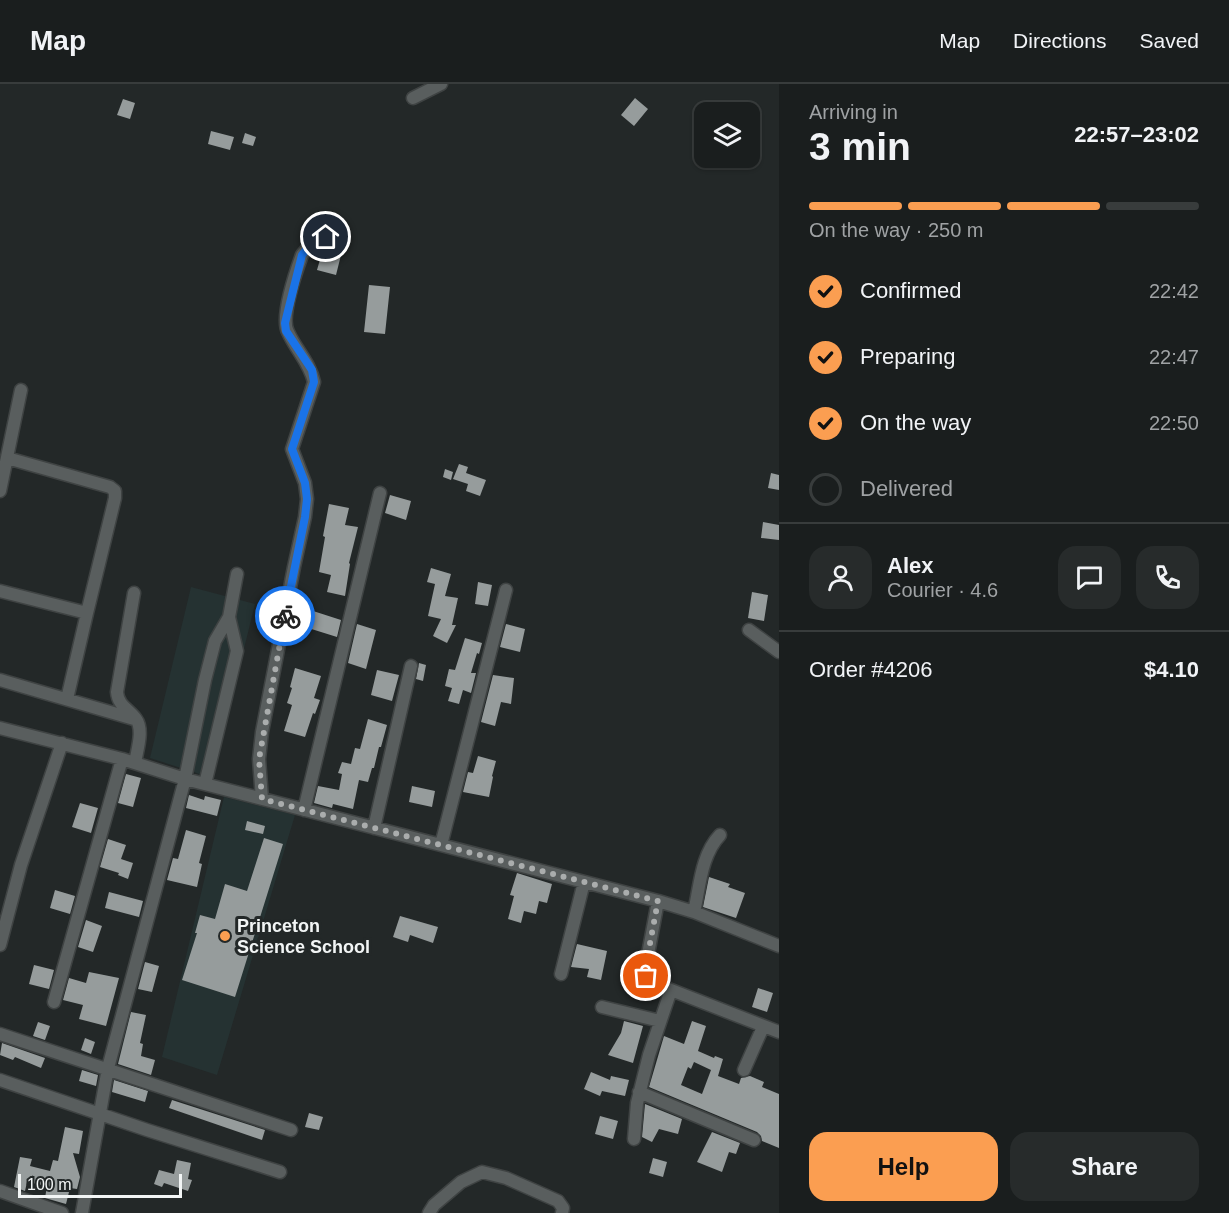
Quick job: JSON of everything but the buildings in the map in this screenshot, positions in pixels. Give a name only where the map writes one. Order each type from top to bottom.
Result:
[{"type":"street","points":[[413,98],[441,84]]},
{"type":"street","points":[[262,799],[259,759],[262,732],[307,499],[305,483],[292,449],[314,382],[312,370],[286,331],[285,316],[302,255],[326,237]]},
{"type":"street","points":[[0,491],[21,390]]},
{"type":"street","points":[[7,458],[110,487],[115,491],[67,699]]},
{"type":"street","points":[[304,810],[380,493]]},
{"type":"street","points":[[82,1213],[108,1068],[185,779],[205,680],[215,642],[229,616],[237,574]]},
{"type":"street","points":[[441,845],[507,590]]},
{"type":"street","points":[[0,591],[87,613]]},
{"type":"street","points":[[54,1002],[140,730],[137,720],[117,699],[134,593]]},
{"type":"street","points":[[205,784],[237,651],[229,616]]},
{"type":"street","points":[[749,630],[779,652]]},
{"type":"street","points":[[374,828],[411,666]]},
{"type":"street","points":[[0,680],[137,720]]},
{"type":"street","points":[[0,728],[129,761],[185,779],[658,901],[694,912],[779,946]]},
{"type":"street","points":[[0,945],[21,865],[62,743]]},
{"type":"street","points":[[694,912],[706,856],[720,835]]},
{"type":"street","points":[[561,974],[584,882]]},
{"type":"street","points":[[658,901],[645,970],[648,981],[779,1032]]},
{"type":"street","points":[[634,1138],[639,1092],[671,990]]},
{"type":"street","points":[[602,1007],[660,1021]]},
{"type":"street","points":[[744,1070],[764,1027]]},
{"type":"street","points":[[0,1034],[291,1130]]},
{"type":"street","points":[[0,1080],[280,1172]]},
{"type":"street","points":[[639,1092],[754,1140]]},
{"type":"street","points":[[429,1213],[434,1205],[461,1182],[482,1172],[506,1178],[558,1201],[563,1208],[562,1213]]},
{"type":"street","points":[[0,1191],[62,1213]]},
{"type":"shaded area","points":[[191,587],[255,604],[212,778],[150,758]]},
{"type":"shaded area","name":"Princeton Science School","points":[[224,797],[295,815],[217,1075],[162,1057]]},
{"type":"way so far","points":[[285,616],[262,732],[259,759],[262,799],[658,901],[645,970],[646,976]]},
{"type":"place","name":"Princeton Science School","points":[[225,936]]},
{"type":"route","points":[[285,616],[307,499],[305,483],[292,449],[314,382],[312,370],[286,331],[285,316],[302,255],[326,237]]}]
